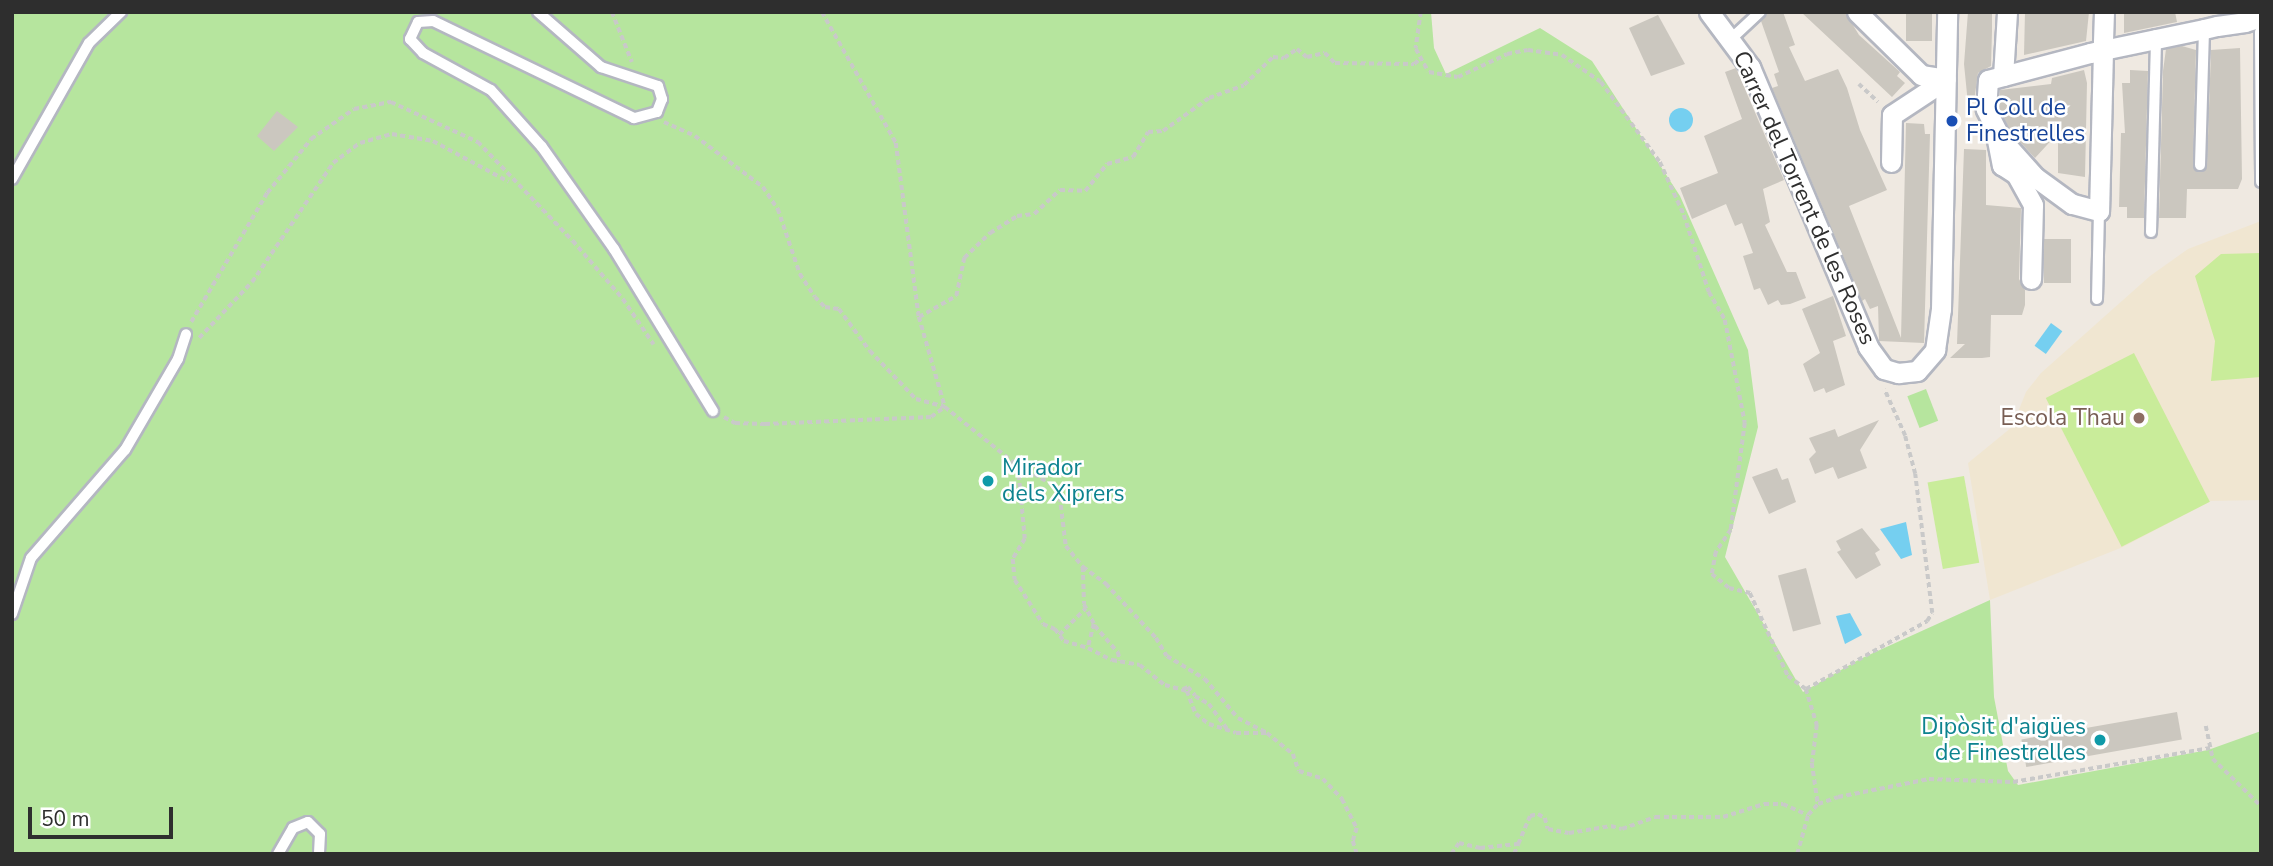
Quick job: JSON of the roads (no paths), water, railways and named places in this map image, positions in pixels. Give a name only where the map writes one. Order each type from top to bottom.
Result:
[{"type":"street","name":"Carrer del Torrent de les Roses","points":[[1709,12],[1732,38],[1780,131],[1868,347],[1884,369],[1898,373],[1917,371],[1935,350],[1941,309],[1947,12]]},
{"type":"street","points":[[1857,12],[1921,75],[1946,79]]},
{"type":"street","points":[[2007,12],[1996,78],[1986,109],[1995,127],[2035,177],[2072,205],[2099,211],[2104,12]]},
{"type":"street","points":[[1996,78],[2103,50],[2204,29],[2259,22]]},
{"type":"street","points":[[1891,162],[1892,116],[1946,79]]},
{"type":"street","points":[[1995,127],[2003,165],[2016,174],[2034,205],[2031,279]]},
{"type":"lane","points":[[12,179],[89,43],[121,12]]},
{"type":"lane","points":[[538,12],[601,67],[658,86],[662,99],[657,112],[634,118],[433,21],[418,22],[411,30],[414,46],[491,90],[542,147],[614,249],[713,411]]},
{"type":"lane","points":[[1732,38],[1760,12]]},
{"type":"lane","points":[[2259,22],[2261,182]]},
{"type":"lane","points":[[2200,165],[2204,29]]},
{"type":"lane","points":[[2151,232],[2156,39]]},
{"type":"lane","points":[[2097,299],[2099,211]]},
{"type":"lane","points":[[12,614],[31,558],[125,450],[178,359],[186,334]]},
{"type":"lane","points":[[278,854],[286,836],[302,822],[318,828],[318,854]]},
{"type":"water","points":[[1681,108],[1690,111],[1693,120],[1690,129],[1681,132],[1672,129],[1669,120],[1672,111]]},
{"type":"water","points":[[2051,323],[2062,331],[2046,354],[2035,346]]},
{"type":"water","points":[[1906,522],[1912,555],[1901,559],[1880,529]]},
{"type":"water","points":[[1850,613],[1862,635],[1845,644],[1836,616]]},
{"type":"place","name":"Pl Coll de Finestrelles","points":[[1952,121]]},
{"type":"place","name":"Escola Thau","points":[[2139,418]]},
{"type":"place","name":"Mirador dels Xiprers","points":[[988,481]]},
{"type":"place","name":"Dipòsit d'aigües de Finestrelles","points":[[2100,740]]}]
